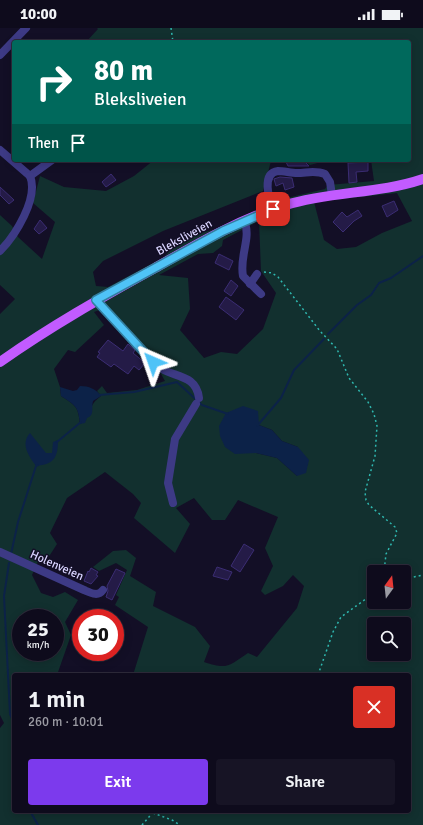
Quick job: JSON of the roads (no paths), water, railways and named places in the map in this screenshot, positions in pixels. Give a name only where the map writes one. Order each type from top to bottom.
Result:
[{"type":"main road","name":"Bleksliveien","points":[[0,362],[58,322],[96,300],[200,242],[244,221],[273,209],[332,195],[390,187],[423,179]]},
{"type":"street","points":[[14,40],[26,28]]},
{"type":"street","points":[[0,55],[12,43]]},
{"type":"street","points":[[0,150],[12,160]]},
{"type":"street","points":[[0,251],[14,234],[27,207],[32,184],[30,176],[14,162]]},
{"type":"street","points":[[30,176],[49,162]]},
{"type":"street","points":[[273,209],[267,183],[270,175],[278,171],[302,173],[311,171],[325,174],[330,182],[332,195]]},
{"type":"street","points":[[244,221],[248,228],[248,236],[241,267],[243,276],[261,294]]},
{"type":"street","points":[[250,284],[257,274]]},
{"type":"street","points":[[96,300],[157,366],[189,379],[197,388],[198,401],[175,439],[168,483],[173,503]]},
{"type":"street","name":"Holenveien","points":[[0,552],[84,590],[96,594],[100,594],[103,590]]},
{"type":"water","points":[[80,386],[92,388],[101,396],[93,401],[91,415],[87,418],[85,423],[80,424],[77,410],[61,396],[60,387],[73,391],[77,390]]},
{"type":"water","points":[[243,406],[258,411],[259,425],[272,430],[282,441],[298,447],[309,460],[306,473],[297,476],[277,458],[256,453],[235,454],[225,447],[220,436],[219,426],[226,413]]},
{"type":"water","points":[[30,433],[46,453],[52,453],[53,442],[58,440],[56,456],[51,462],[36,466],[28,454],[26,446],[27,437]]},
{"type":"waterway","points":[[328,334],[357,305],[371,295],[379,283],[391,278],[423,256]]},
{"type":"waterway","points":[[257,426],[281,398],[294,370],[324,339]]},
{"type":"waterway","points":[[99,395],[134,392],[177,382],[202,405],[228,414]]},
{"type":"waterway","points":[[57,442],[81,422]]},
{"type":"waterway","points":[[11,554],[18,522],[36,466],[38,465]]},
{"type":"waterway","points":[[9,563],[4,596],[10,714],[12,718]]},
{"type":"waterway","points":[[31,813],[38,825]]}]
